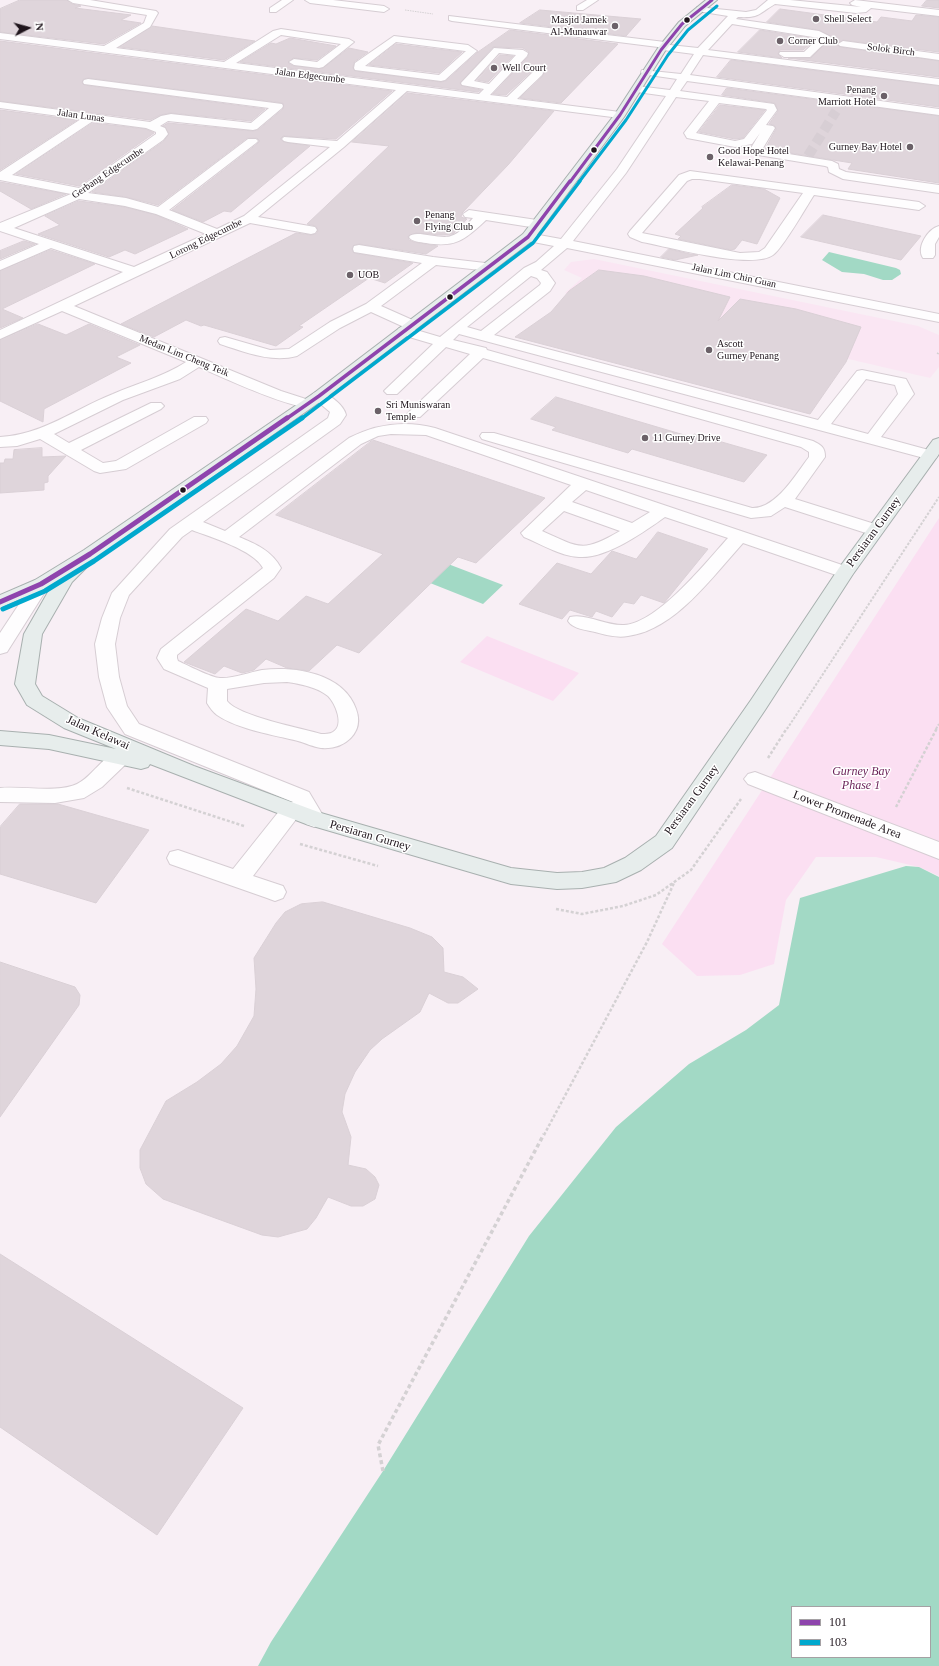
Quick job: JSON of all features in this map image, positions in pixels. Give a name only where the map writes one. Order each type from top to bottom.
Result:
[{"type":"main road","name":"Jalan Kelawai","points":[[0,602],[41,584],[90,554],[313,400],[528,237],[620,115],[646,72],[666,43],[682,24],[712,0]]},
{"type":"main road","name":"Persiaran Gurney","points":[[187,771],[314,819],[511,876],[557,881],[582,880],[608,876],[633,864],[664,842],[758,705],[845,572],[934,449]]},
{"type":"main road","name":"Jalan Kelawai","points":[[90,554],[65,579],[46,609],[33,634],[25,684],[34,700],[71,723],[187,771]]},
{"type":"main road","points":[[0,738],[49,742],[187,771]]},
{"type":"street","points":[[74,0],[153,13],[148,18],[149,23],[147,25],[105,50]]},
{"type":"street","points":[[273,10],[288,0]]},
{"type":"street","points":[[310,0],[347,2],[384,9]]},
{"type":"street","points":[[580,8],[593,0]]},
{"type":"street","points":[[826,0],[868,5],[918,15],[939,13]]},
{"type":"street","points":[[392,391],[456,329],[529,271],[542,265],[565,243],[622,171],[704,47],[732,17],[760,12],[769,3],[774,1],[856,10],[863,10],[868,5]]},
{"type":"street","points":[[452,18],[666,43],[803,56],[808,54],[826,37],[700,9]]},
{"type":"street","points":[[226,65],[276,33],[281,32],[349,42],[319,64],[281,60]]},
{"type":"street","name":"Jalan Edgecumbe","points":[[0,36],[620,115]]},
{"type":"street","points":[[343,80],[359,68],[359,65],[394,39],[468,48],[472,51],[441,78],[359,68]]},
{"type":"street","name":"Solok Birch","points":[[843,44],[939,56]]},
{"type":"street","points":[[704,47],[939,82]]},
{"type":"street","points":[[480,98],[491,87],[523,54],[523,53],[497,50],[466,83],[491,87]]},
{"type":"street","points":[[241,56],[257,58]]},
{"type":"street","points":[[646,72],[717,98],[762,104],[770,106],[772,110],[748,142],[735,144],[692,136],[690,133],[717,98]]},
{"type":"street","points":[[509,101],[538,73]]},
{"type":"street","points":[[88,82],[278,106],[253,127],[171,117],[165,118],[156,128]]},
{"type":"street","points":[[679,85],[788,99],[837,108],[878,108],[939,117]]},
{"type":"street","points":[[637,89],[679,85],[939,112]]},
{"type":"street","name":"Lorong Edgecumbe","points":[[0,335],[248,220],[340,145],[404,88]]},
{"type":"street","points":[[788,99],[757,150],[766,154],[806,158],[828,163],[834,166],[833,170],[835,172],[843,175],[939,189]]},
{"type":"street","name":"Jalan Lunas","points":[[0,105],[92,117],[156,128]]},
{"type":"street","points":[[7,116],[20,108]]},
{"type":"street","points":[[92,117],[3,177],[126,202],[160,211],[218,234]]},
{"type":"street","name":"Gerbang Edgecumbe","points":[[2,227],[67,201],[80,193],[159,138],[162,134],[156,128]]},
{"type":"street","points":[[288,139],[340,145]]},
{"type":"street","points":[[160,211],[252,141]]},
{"type":"street","points":[[811,191],[770,251],[762,256],[740,256],[642,238],[634,234],[686,176],[700,175],[919,206]]},
{"type":"street","points":[[466,214],[538,224]]},
{"type":"street","points":[[415,237],[449,242],[460,238],[484,216]]},
{"type":"street","points":[[248,220],[311,230]]},
{"type":"street","points":[[2,227],[136,272]]},
{"type":"street","points":[[928,255],[926,249],[939,230]]},
{"type":"street","name":"Jalan Lim Chin Guan","points":[[528,237],[674,264],[939,318]]},
{"type":"street","points":[[0,266],[50,244]]},
{"type":"street","points":[[674,264],[689,246]]},
{"type":"street","points":[[359,249],[433,261],[489,266]]},
{"type":"street","points":[[225,341],[269,354],[280,355],[292,353],[335,326],[371,306],[433,261]]},
{"type":"street","points":[[485,335],[545,288],[548,283],[545,278],[529,271]]},
{"type":"street","name":"Medan Lim Cheng Teik","points":[[62,306],[276,394],[313,400],[337,410],[338,415],[334,421],[191,523]]},
{"type":"street","points":[[371,306],[408,328],[443,341],[481,351],[812,447],[817,450],[817,457],[788,496],[771,511],[762,514],[751,513],[414,414],[481,351]]},
{"type":"street","points":[[456,329],[485,335],[872,439],[934,449]]},
{"type":"street","points":[[0,442],[17,442],[42,434],[118,397],[175,376],[197,362]]},
{"type":"street","points":[[822,425],[862,374],[901,382],[906,394],[872,439]]},
{"type":"street","points":[[68,450],[156,406]]},
{"type":"street","points":[[42,434],[100,468],[120,466],[200,420]]},
{"type":"street","points":[[227,538],[355,441],[366,434],[397,428],[429,431],[845,572]]},
{"type":"street","points":[[582,483],[530,533],[580,552],[595,550],[635,530],[663,510]]},
{"type":"street","points":[[782,500],[875,530]]},
{"type":"street","points":[[561,504],[635,530]]},
{"type":"street","points":[[218,685],[216,699],[219,707],[232,716],[321,741],[335,740],[344,734],[348,723],[347,709],[335,692],[310,680],[288,675],[265,676],[218,685],[171,665],[167,658],[168,653],[174,647],[268,574],[272,568],[270,562],[264,556],[191,523],[176,533],[121,593],[113,612],[105,644],[110,677],[117,707],[132,729],[301,797],[314,819]]},
{"type":"street","points":[[576,621],[603,629],[630,630],[648,624],[665,614],[740,536]]},
{"type":"street","points":[[0,648],[41,584]]},
{"type":"street","points":[[0,795],[14,793],[66,795],[85,789],[120,758]]},
{"type":"street","name":"Lower Promenade Area","points":[[755,779],[939,851]]},
{"type":"street","points":[[238,878],[292,810]]},
{"type":"street","points":[[178,858],[275,892]]},
{"type":"path","points":[[384,9],[422,12],[452,18]]},
{"type":"path","points":[[383,1471],[378,1445],[647,942],[674,884],[691,870],[755,779],[939,498]]},
{"type":"path","points":[[894,809],[939,724]]},
{"type":"shaded area","points":[[829,252],[896,268],[900,270],[901,274],[892,280],[883,280],[864,274],[842,272],[822,260]]},
{"type":"shaded area","points":[[594,259],[918,326],[939,335],[939,367],[930,378],[565,293],[582,278],[564,270],[571,262]]},
{"type":"shaded area","points":[[435,559],[503,585],[483,604],[415,577]]},
{"type":"shaded area","points":[[906,866],[919,867],[939,877],[939,1666],[258,1666],[271,1642],[383,1471],[529,1236],[616,1127],[689,1064],[746,1030],[779,1005],[800,898]]},
{"type":"green space","name":"Gurney Bay Phase 1","points":[[939,518],[939,876],[919,867],[876,857],[816,857],[786,900],[774,964],[740,975],[697,976],[662,944]]},
{"type":"green space","points":[[487,636],[579,673],[553,701],[460,662]]},
{"type":"building","points":[[20,0],[67,0],[72,4],[81,6],[75,8],[131,15],[121,20],[141,23],[104,44],[0,32],[0,9]]},
{"type":"building","points":[[927,0],[939,0],[939,8],[922,6]]},
{"type":"building","points":[[780,9],[877,22],[881,17],[912,21],[916,15],[939,17],[939,52],[843,40],[837,44],[840,47],[939,61],[939,77],[788,58],[811,58],[832,37],[819,30],[767,22]]},
{"type":"building","points":[[540,10],[641,19],[626,36],[520,23]]},
{"type":"building","points":[[152,26],[255,41],[224,60],[120,47]]},
{"type":"building","points":[[510,30],[618,44],[561,103],[520,98],[543,76],[544,72],[542,70],[533,70],[506,95],[493,94],[528,57],[529,52],[523,48],[493,47],[460,83],[462,86],[481,90],[478,92],[240,62],[271,43],[276,44],[290,38],[336,46],[317,60],[293,58],[288,63],[294,66],[323,68],[349,48],[368,52],[354,62],[353,68],[355,71],[441,82],[446,81],[478,52]]},
{"type":"building","name":"Corner Club","points":[[760,30],[816,39],[803,50],[780,50],[778,54],[782,58],[738,52]]},
{"type":"building","points":[[0,41],[392,91],[336,139],[283,136],[280,139],[284,142],[310,146],[231,212],[224,211],[203,222],[172,210],[257,144],[260,141],[257,138],[247,138],[158,205],[126,197],[92,192],[164,141],[169,133],[163,126],[168,123],[253,131],[258,130],[283,109],[283,103],[88,78],[83,79],[82,83],[84,85],[265,109],[251,121],[171,113],[160,115],[150,120],[0,101]]},
{"type":"building","points":[[396,44],[462,52],[439,73],[369,65]]},
{"type":"building","points":[[500,55],[513,56],[488,82],[477,80]]},
{"type":"building","name":"Penang Marriott Hotel","points":[[731,60],[939,86],[939,107],[717,77]]},
{"type":"building","points":[[727,88],[939,116],[939,183],[848,169],[852,163],[765,149],[776,129],[774,125],[769,124],[778,111],[775,103],[722,95]]},
{"type":"building","points":[[407,93],[554,111],[508,165],[462,213],[461,217],[467,219],[453,234],[441,235],[416,233],[408,236],[409,240],[414,242],[438,246],[426,254],[359,244],[354,245],[352,249],[354,253],[413,263],[385,283],[369,278],[299,326],[303,327],[276,346],[204,325],[201,326],[186,320],[154,337],[121,324],[296,233],[311,235],[316,234],[318,231],[316,226],[307,224],[389,146],[352,142]]},
{"type":"building","points":[[720,105],[765,110],[743,138],[735,139],[699,132]]},
{"type":"building","points":[[0,110],[77,120],[0,170]]},
{"type":"building","points":[[93,123],[146,129],[154,133],[79,186],[16,174]]},
{"type":"building","points":[[0,182],[66,194],[31,209],[0,191]]},
{"type":"building","points":[[732,185],[764,189],[780,198],[757,244],[742,240],[735,249],[731,250],[678,239],[681,236],[675,234],[703,208],[702,207]]},
{"type":"building","points":[[79,201],[125,207],[156,215],[188,229],[135,254],[125,250],[109,257],[38,234],[60,225],[45,216]]},
{"type":"building","points":[[823,215],[921,236],[901,260],[801,237]]},
{"type":"building","points":[[24,241],[35,244],[0,259],[0,251]]},
{"type":"building","points":[[669,249],[698,255],[675,260],[661,257]]},
{"type":"building","points":[[51,250],[95,264],[2,309],[23,318],[0,328],[0,271]]},
{"type":"building","name":"Ascott Gurney Penang","points":[[599,270],[644,276],[730,297],[718,321],[740,299],[796,309],[861,327],[846,362],[810,414],[515,337],[551,312],[569,291]]},
{"type":"building","points":[[38,324],[66,335],[89,324],[140,345],[116,357],[131,363],[44,409],[43,422],[0,401],[0,340]]},
{"type":"building","name":"11 Gurney Drive","points":[[556,397],[691,437],[694,434],[767,455],[744,482],[632,449],[628,453],[552,430],[556,427],[531,419]]},
{"type":"building","points":[[373,440],[545,498],[476,563],[458,557],[359,653],[337,645],[309,671],[287,668],[266,659],[254,670],[242,673],[224,666],[215,674],[184,662],[246,609],[278,621],[306,596],[328,604],[383,554],[276,515]]},
{"type":"building","points":[[42,448],[42,457],[66,456],[48,476],[48,482],[44,483],[44,490],[0,493],[0,463],[4,463],[5,459],[13,459],[14,450]]},
{"type":"building","points":[[658,532],[708,549],[664,603],[641,595],[634,604],[624,602],[612,617],[596,611],[592,617],[570,610],[562,619],[519,604],[557,563],[591,574],[612,551],[636,559]]},
{"type":"building","points":[[20,804],[58,804],[149,830],[96,903],[0,874],[0,827]]},
{"type":"building","points":[[323,902],[410,928],[432,937],[443,948],[444,972],[463,977],[478,989],[458,1003],[448,1003],[429,993],[420,1012],[382,1039],[370,1050],[355,1072],[345,1094],[342,1112],[351,1137],[348,1165],[366,1169],[375,1177],[379,1185],[375,1199],[363,1206],[351,1206],[328,1197],[316,1218],[307,1229],[278,1237],[262,1235],[163,1199],[146,1184],[140,1168],[140,1150],[166,1101],[197,1082],[221,1064],[237,1046],[254,1016],[256,989],[254,958],[276,923],[285,912],[301,904]]},
{"type":"building","points":[[0,962],[75,987],[80,995],[79,1005],[0,1117]]},
{"type":"building","points":[[0,1254],[243,1408],[157,1535],[0,1427]]},
{"type":"tunnel","points":[[808,156],[836,111]]},
{"type":"transit line","name":"101","points":[[0,602],[41,584],[90,554],[319,396],[528,237],[620,115],[661,50],[682,24],[712,0]]},
{"type":"transit line","name":"103","points":[[3,609],[45,591],[94,561],[324,403],[533,243],[626,120],[668,55],[688,30],[717,6]]},
{"type":"place","name":"Shell Select","points":[[816,19]]},
{"type":"place","name":"Masjid Jamek Al-Munauwar","points":[[615,26]]},
{"type":"place","name":"Corner Club","points":[[780,41]]},
{"type":"place","name":"Well Court","points":[[494,68]]},
{"type":"place","name":"Penang Marriott Hotel","points":[[884,96]]},
{"type":"place","name":"Gurney Bay Hotel","points":[[910,147]]},
{"type":"place","name":"Good Hope Hotel Kelawai-Penang","points":[[710,157]]},
{"type":"place","name":"Penang Flying Club","points":[[417,221]]},
{"type":"place","name":"UOB","points":[[350,275]]},
{"type":"place","name":"Ascott Gurney Penang","points":[[709,350]]},
{"type":"place","name":"Sri Muniswaran Temple","points":[[378,411]]},
{"type":"place","name":"11 Gurney Drive","points":[[645,438]]}]
